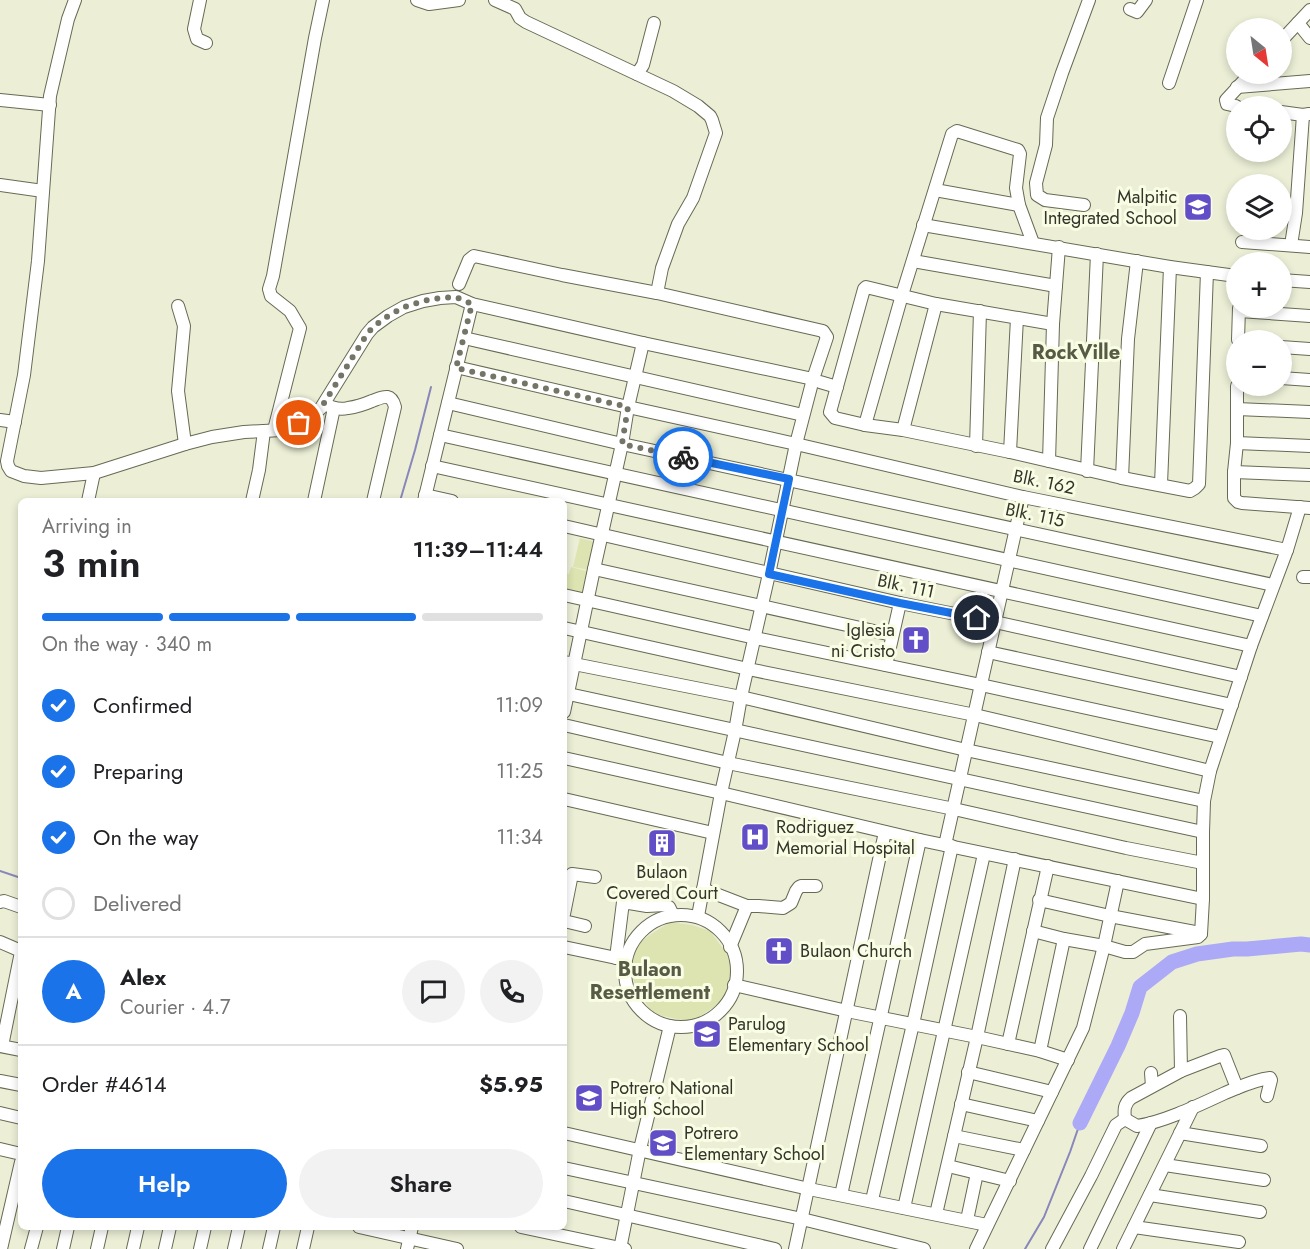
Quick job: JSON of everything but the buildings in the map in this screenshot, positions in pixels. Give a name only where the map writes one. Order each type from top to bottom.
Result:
[{"type":"street","points":[[75,0],[68,19],[50,96],[36,284],[24,375],[4,467],[16,474],[41,478],[94,473],[212,437],[291,427],[321,408],[329,406],[348,408],[384,396],[389,397],[395,407],[374,498]]},
{"type":"street","points":[[200,0],[194,29],[197,39],[206,43]]},
{"type":"street","points":[[253,498],[269,430],[300,328],[290,311],[272,296],[269,289],[323,0]]},
{"type":"street","points":[[417,0],[429,3],[459,0]]},
{"type":"street","points":[[495,0],[515,9],[520,18],[526,22],[673,91],[710,116],[716,133],[693,198],[678,224],[662,268],[657,293]]},
{"type":"street","points":[[1084,205],[1045,200],[1037,195],[1036,183],[1046,145],[1047,118],[1089,0]]},
{"type":"street","points":[[1130,9],[1137,12],[1146,0]]},
{"type":"street","points":[[1169,83],[1197,0]]},
{"type":"street","points":[[1292,29],[1310,10]]},
{"type":"street","points":[[637,74],[643,64],[654,23]]},
{"type":"street","points":[[1298,23],[1310,38]]},
{"type":"street","points":[[1237,87],[1310,81]]},
{"type":"street","points":[[1229,96],[1240,84]]},
{"type":"street","points":[[0,100],[50,105]]},
{"type":"street","points":[[1291,245],[1307,115],[1292,113]]},
{"type":"street","points":[[865,425],[952,134],[957,131],[1018,150],[1020,154],[1016,188],[1018,205],[1033,243]]},
{"type":"street","points":[[0,185],[43,190]]},
{"type":"street","points":[[935,190],[1018,205]]},
{"type":"street","points":[[923,225],[1226,275]]},
{"type":"street","points":[[1242,242],[1310,247]]},
{"type":"street","points":[[1049,461],[1053,324],[1059,247]]},
{"type":"street","points":[[1087,471],[1097,254]]},
{"type":"street","points":[[459,284],[468,260],[474,256],[657,293],[823,331],[826,338],[816,381],[803,415],[796,444],[721,793],[698,916]]},
{"type":"street","points":[[913,261],[1056,286]]},
{"type":"street","points":[[1122,478],[1128,339],[1137,261]]},
{"type":"street","points":[[1161,484],[1170,267]]},
{"type":"street","points":[[1053,324],[936,304],[869,287],[864,289],[831,415],[865,425],[903,430],[1087,471],[1190,491],[1199,484],[1207,272]]},
{"type":"street","points":[[1292,281],[1310,282]]},
{"type":"street","points":[[314,498],[329,406],[367,334],[388,316],[404,307],[423,301],[456,297],[472,304],[837,387]]},
{"type":"street","points":[[424,498],[472,304]]},
{"type":"street","points":[[903,430],[936,304]]},
{"type":"street","points":[[178,306],[184,326],[178,392],[185,444]]},
{"type":"street","points":[[976,446],[980,311]]},
{"type":"street","points":[[1292,314],[1310,316]]},
{"type":"street","points":[[1010,452],[1017,318]]},
{"type":"street","points":[[464,338],[803,415]]},
{"type":"street","points":[[567,684],[569,663],[581,632],[643,343]]},
{"type":"street","points":[[1292,348],[1310,349]]},
{"type":"street","name":"Blk. 162","points":[[456,368],[1023,496],[1287,550]]},
{"type":"street","points":[[1292,379],[1310,380]]},
{"type":"street","points":[[1201,934],[1204,801],[1210,771],[1251,646],[1305,508],[1242,503],[1234,498],[1238,396]]},
{"type":"street","name":"Blk. 115","points":[[448,403],[622,444],[1274,585]]},
{"type":"street","points":[[1237,409],[1310,412]]},
{"type":"street","points":[[0,420],[15,422]]},
{"type":"street","points":[[440,435],[1262,616]]},
{"type":"street","points":[[1236,443],[1310,446]]},
{"type":"street","points":[[432,466],[1251,646]]},
{"type":"street","points":[[1234,472],[1310,475]]},
{"type":"street","points":[[89,498],[94,473]]},
{"type":"street","points":[[872,1200],[913,1023],[966,750],[1023,496]]},
{"type":"street","name":"Blk. 111","points":[[567,527],[769,574],[1241,677]]},
{"type":"street","points":[[594,569],[892,635]]},
{"type":"street","points":[[567,596],[1220,738]]},
{"type":"street","points":[[886,665],[900,603]]},
{"type":"street","points":[[567,629],[748,669],[975,715],[1210,771]]},
{"type":"street","points":[[988,652],[1232,705]]},
{"type":"street","points":[[569,663],[741,697],[966,750],[1204,801]]},
{"type":"street","points":[[567,694],[1203,832]]},
{"type":"street","points":[[567,726],[728,763],[1203,863]]},
{"type":"street","points":[[567,759],[920,840],[1203,899]]},
{"type":"street","points":[[567,800],[713,833]]},
{"type":"street","points":[[795,1249],[885,832]]},
{"type":"street","points":[[841,1196],[920,840]]},
{"type":"street","points":[[904,1208],[984,854]]},
{"type":"street","points":[[936,1214],[1015,859]]},
{"type":"street","points":[[1008,1044],[1048,866]]},
{"type":"street","points":[[567,899],[572,874],[595,877]]},
{"type":"street","points":[[976,1249],[1083,1028],[1118,881]]},
{"type":"street","points":[[703,889],[747,906],[783,908],[791,903],[799,887],[816,886]]},
{"type":"street","points":[[1040,900],[1201,934]]},
{"type":"street","points":[[0,902],[4,901],[18,906]]},
{"type":"street","points":[[620,959],[649,925],[670,915],[698,916],[715,926],[736,956],[734,985],[728,999],[716,1014],[695,1025],[670,1026],[648,1018],[635,1005],[626,986],[620,959],[623,902],[647,906],[665,905],[669,907],[673,915]]},
{"type":"street","points":[[730,947],[747,906]]},
{"type":"street","points":[[567,922],[585,926]]},
{"type":"street","points":[[1033,931],[1125,952],[1133,952],[1145,944],[1198,937],[1201,934]]},
{"type":"street","points":[[1040,1051],[1064,939]]},
{"type":"street","points":[[0,942],[18,951]]},
{"type":"street","points":[[567,947],[620,959]]},
{"type":"street","points":[[18,966],[1,1046],[18,1049]]},
{"type":"street","points":[[734,985],[1068,1059]]},
{"type":"street","points":[[1180,1016],[1181,1071]]},
{"type":"street","points":[[535,1230],[622,1249],[626,1215],[640,1149],[670,1026]]},
{"type":"street","points":[[1125,1119],[1124,1109],[1129,1099],[1152,1079],[1224,1055],[1237,1088]]},
{"type":"street","points":[[968,1072],[1052,1092]]},
{"type":"street","points":[[1125,1119],[1137,1126],[1151,1123],[1253,1081],[1270,1078],[1267,1096]]},
{"type":"street","points":[[0,1081],[18,1084]]},
{"type":"street","points":[[961,1104],[1038,1121]]},
{"type":"street","points":[[1123,1249],[1193,1107]]},
{"type":"street","points":[[0,1113],[18,1117]]},
{"type":"street","points":[[1055,1249],[1116,1125],[1125,1119]]},
{"type":"street","points":[[1090,1249],[1151,1123]]},
{"type":"street","points":[[1180,1133],[1262,1146]]},
{"type":"street","points":[[567,1134],[841,1196],[872,1200],[987,1225]]},
{"type":"street","points":[[954,1136],[1024,1150]]},
{"type":"street","points":[[0,1149],[18,1153]]},
{"type":"street","points":[[1165,1165],[1264,1180]]},
{"type":"street","points":[[948,1166],[1010,1181]]},
{"type":"street","points":[[567,1169],[802,1219],[924,1249]]},
{"type":"street","points":[[967,1220],[977,1173]]},
{"type":"street","points":[[1,1249],[18,1175]]},
{"type":"street","points":[[1150,1195],[1260,1212]]},
{"type":"street","points":[[567,1203],[775,1249]]},
{"type":"street","points":[[1134,1227],[1239,1242]]},
{"type":"street","points":[[31,1249],[36,1230]]},
{"type":"street","points":[[63,1249],[67,1230]]},
{"type":"street","points":[[97,1249],[101,1230]]},
{"type":"street","points":[[133,1249],[137,1230]]},
{"type":"street","points":[[165,1249],[169,1230]]},
{"type":"street","points":[[200,1249],[204,1230]]},
{"type":"street","points":[[234,1249],[238,1230]]},
{"type":"street","points":[[269,1249],[273,1230]]},
{"type":"street","points":[[303,1249],[307,1230]]},
{"type":"street","points":[[380,1230],[441,1247],[457,1249]]},
{"type":"green space","points":[[580,538],[595,542],[589,570],[573,567]]},
{"type":"green space","points":[[571,567],[590,572],[584,597],[567,594],[567,574],[569,574]]},
{"type":"green space","points":[[670,922],[692,925],[710,931],[733,962],[724,1000],[692,1022],[653,1014],[632,978],[630,968],[634,950],[645,938]]},
{"type":"waterway","points":[[401,498],[431,387]]},
{"type":"waterway","points":[[0,871],[18,877]]},
{"type":"waterway","points":[[1080,1123],[1118,1046],[1140,987],[1172,962],[1197,954],[1233,949],[1310,945]]},
{"type":"waterway","points":[[1025,1249],[1044,1217],[1080,1123]]},
{"type":"way so far","points":[[299,423],[321,408],[328,399],[362,341],[373,327],[404,307],[423,301],[456,297],[472,304],[456,368],[628,407],[622,444],[683,457]]},
{"type":"place","name":"Malpitic Integrated School","points":[[1198,207]]},
{"type":"place","name":"Iglesia ni Cristo","points":[[916,640]]},
{"type":"place","name":"Rodriguez Memorial Hospital","points":[[755,837]]},
{"type":"place","name":"Bulaon Covered Court","points":[[662,843]]},
{"type":"place","name":"Bulaon Church","points":[[779,951]]},
{"type":"place","name":"Parulog Elementary School","points":[[707,1034]]},
{"type":"place","name":"Potrero National High School","points":[[589,1098]]},
{"type":"place","name":"Potrero Elementary School","points":[[663,1143]]},
{"type":"district","name":"RockVille","points":[[1076,352]]},
{"type":"district","name":"Bulaon Resettlement","points":[[650,980]]},
{"type":"route","points":[[683,457],[789,479],[769,574],[977,618]]}]
